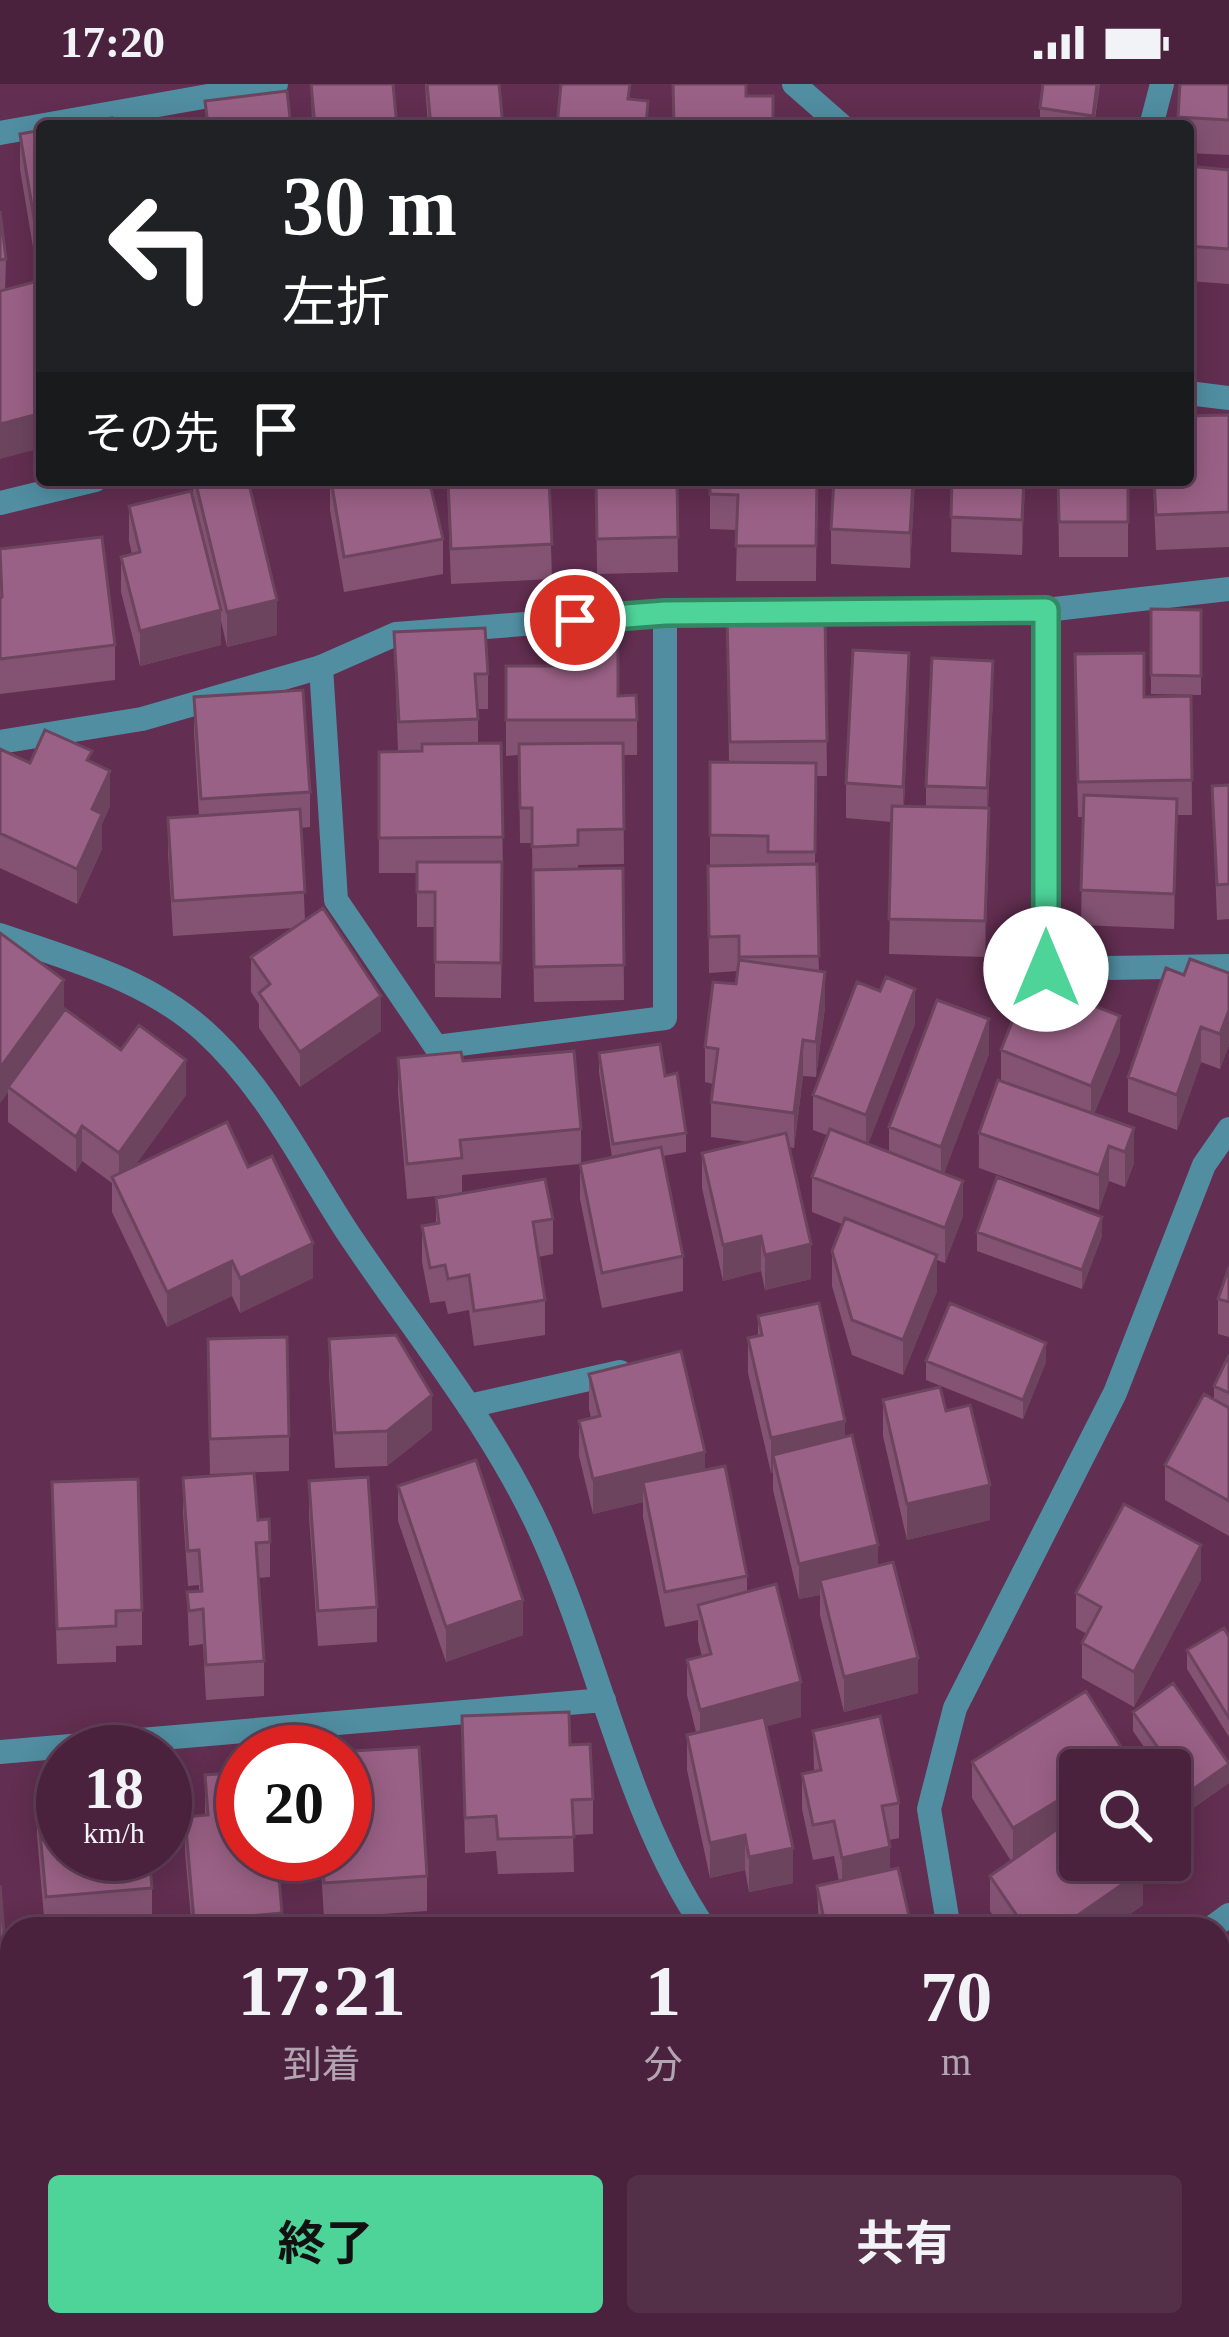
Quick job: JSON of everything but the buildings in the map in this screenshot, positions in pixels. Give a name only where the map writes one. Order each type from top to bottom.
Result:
[{"type":"street","points":[[73,120],[276,84]]},
{"type":"street","points":[[794,84],[835,120]]},
{"type":"street","points":[[1153,120],[1162,84]]},
{"type":"street","points":[[0,133],[36,127]]},
{"type":"street","points":[[1194,394],[1229,398]]},
{"type":"street","points":[[0,503],[70,486]]},
{"type":"street","points":[[0,742],[142,719],[321,667],[396,634],[665,613],[1046,610],[1229,589]]},
{"type":"street","points":[[1046,610],[1046,969],[1229,966]]},
{"type":"street","points":[[321,667],[336,900],[436,1047],[664,1018],[665,613]]},
{"type":"street","points":[[0,935],[129,980],[202,1029],[251,1079],[347,1232],[469,1406],[545,1541],[670,1878],[697,1917]]},
{"type":"street","points":[[948,1917],[929,1809],[955,1708],[1114,1393],[1204,1165],[1229,1129]]},
{"type":"street","points":[[469,1406],[637,1368]]},
{"type":"street","points":[[0,1751],[604,1700]]},
{"type":"route","points":[[575,620],[665,613],[1046,610],[1046,969]]}]
